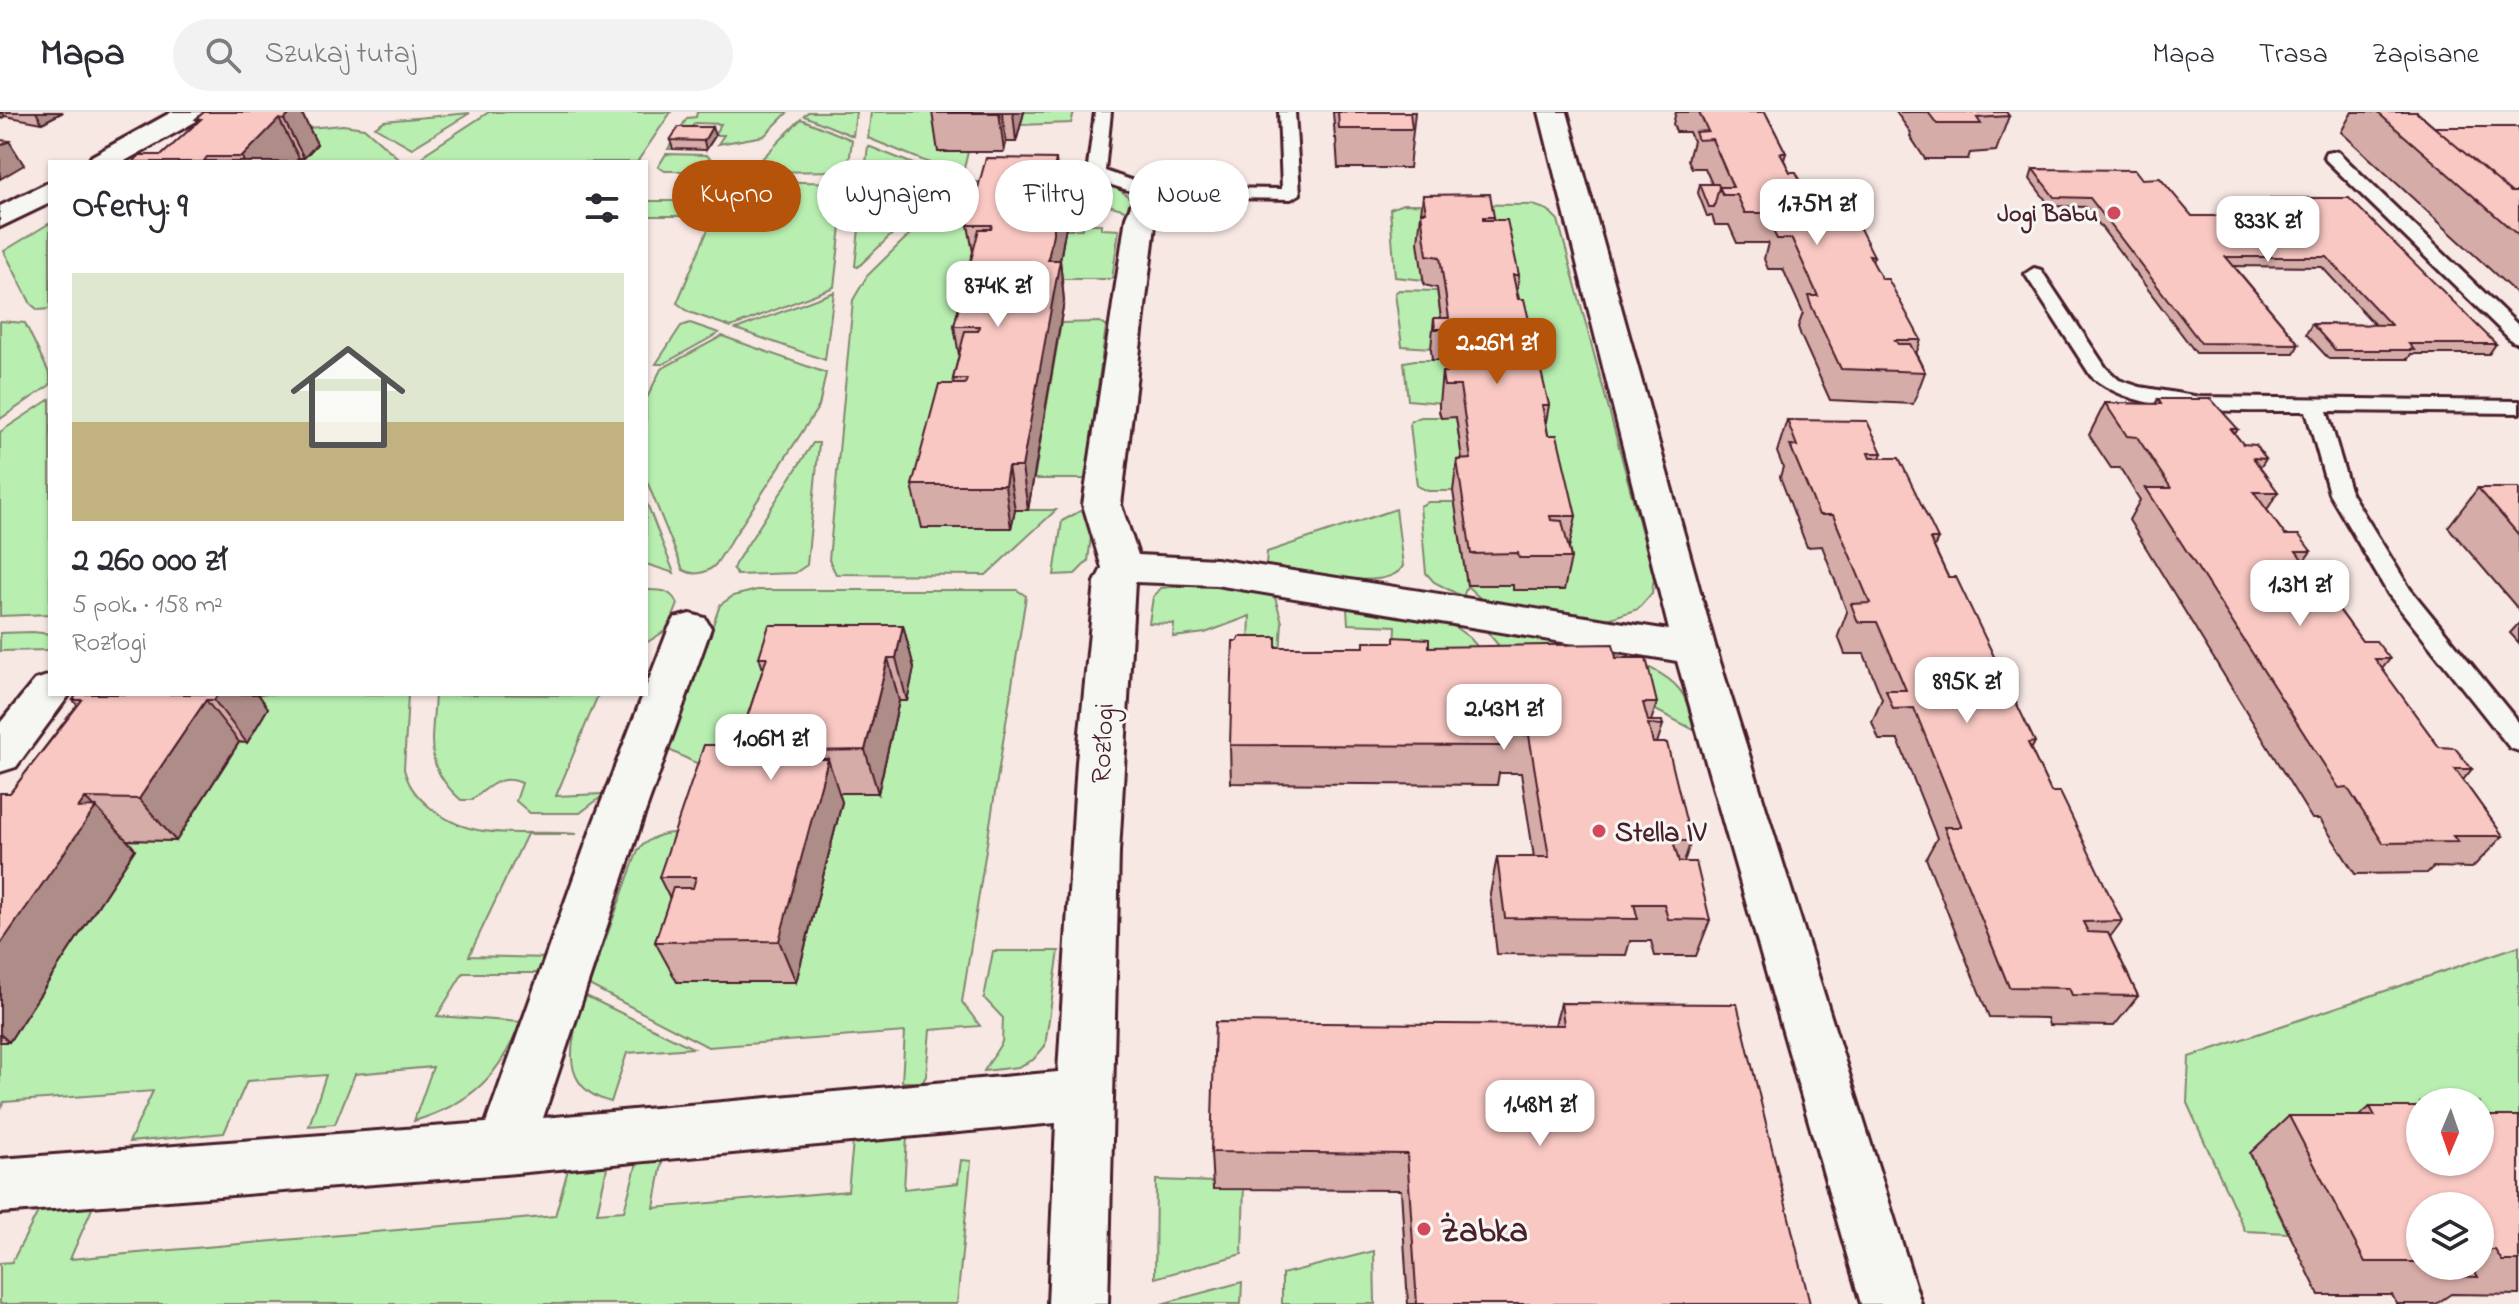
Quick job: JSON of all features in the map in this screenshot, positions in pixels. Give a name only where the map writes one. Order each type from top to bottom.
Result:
[{"type":"street","points":[[106,160],[192,112]]},
{"type":"street","points":[[1553,112],[1695,649],[1891,1304]]},
{"type":"street","points":[[0,218],[48,192]]},
{"type":"street","points":[[1139,232],[1102,505],[1122,568],[1216,572],[1695,649]]},
{"type":"street","name":"Rozłogi","points":[[1078,1304],[1084,1095],[1103,706],[1115,582],[1122,568]]},
{"type":"street","points":[[505,1148],[618,821],[690,628]]},
{"type":"street","points":[[0,755],[48,694]]},
{"type":"street","points":[[0,1186],[505,1148],[1084,1095]]},
{"type":"lane","points":[[1103,112],[1096,174],[1129,185]]},
{"type":"lane","points":[[1249,193],[1291,194],[1287,112]]},
{"type":"lane","points":[[2332,156],[2519,337]]},
{"type":"lane","points":[[2034,274],[2098,372],[2112,384],[2136,393],[2200,403],[2519,407]]},
{"type":"lane","points":[[2315,406],[2340,493],[2401,595],[2519,741]]},
{"type":"green space","points":[[489,112],[671,112],[638,160],[422,160],[426,153]]},
{"type":"green space","points":[[697,112],[788,112],[764,136],[718,144],[724,135],[714,135],[721,124],[695,123],[673,149],[668,149],[687,118],[696,117]]},
{"type":"green space","points":[[808,112],[856,112],[853,136],[804,116]]},
{"type":"green space","points":[[871,112],[951,112],[939,151],[968,152],[966,160],[922,160],[868,138]]},
{"type":"green space","points":[[1023,112],[1074,112],[1071,123],[1020,125]]},
{"type":"green space","points":[[470,113],[412,148],[375,127],[384,121]]},
{"type":"green space","points":[[801,119],[852,140],[849,160],[817,160],[817,171],[801,171],[801,160],[761,160]]},
{"type":"green space","points":[[343,125],[364,128],[398,158],[300,160],[316,145],[156,160],[194,138]]},
{"type":"green space","points":[[868,146],[903,160],[866,160]]},
{"type":"green space","points":[[666,154],[706,155],[713,160],[672,160],[672,171],[658,167]]},
{"type":"green space","points":[[801,182],[817,182],[817,232],[840,232],[834,287],[731,327],[689,312],[677,303],[707,232],[801,232]]},
{"type":"green space","points":[[979,182],[995,182],[995,232],[1033,232],[997,265],[922,528],[1011,528],[1015,510],[1056,510],[986,575],[836,574],[829,560],[853,300],[867,276],[912,232],[979,232]]},
{"type":"green space","points":[[1113,187],[1129,198],[1128,211],[1113,206]]},
{"type":"green space","points":[[648,201],[672,201],[672,216],[648,216]]},
{"type":"green space","points":[[1403,204],[1533,205],[1548,210],[1558,220],[1654,578],[1652,593],[1638,609],[1608,619],[1483,601],[1467,586],[1463,597],[1434,582],[1426,573],[1420,506],[1428,502],[1455,502],[1467,585],[1520,330],[1424,280],[1395,277],[1390,209]]},
{"type":"green space","points":[[48,224],[48,309],[38,310],[31,304],[4,251]]},
{"type":"green space","points":[[1119,230],[1112,279],[1057,279],[1065,232]]},
{"type":"green space","points":[[859,232],[894,232],[858,267],[855,266]]},
{"type":"green space","points":[[1399,290],[1437,291],[1446,349],[1402,346],[1395,293]]},
{"type":"green space","points":[[834,292],[825,360],[736,329]]},
{"type":"green space","points":[[0,321],[25,323],[48,371],[48,386],[0,419]]},
{"type":"green space","points":[[1100,322],[1106,326],[1086,479],[1034,479],[1061,323]]},
{"type":"green space","points":[[690,323],[719,333],[663,364],[656,364],[681,326]]},
{"type":"green space","points":[[722,336],[826,373],[819,406],[716,564],[705,572],[683,570],[648,484],[648,396],[661,369]]},
{"type":"green space","points":[[1448,360],[1454,404],[1408,400],[1404,362]]},
{"type":"green space","points":[[48,400],[48,614],[0,616],[0,432]]},
{"type":"green space","points":[[1421,417],[1456,417],[1467,491],[1428,491],[1417,486],[1410,424]]},
{"type":"green space","points":[[813,443],[819,443],[807,565],[795,573],[737,575],[733,569],[735,564]]},
{"type":"green space","points":[[648,506],[674,573],[648,565]]},
{"type":"green space","points":[[1396,509],[1403,566],[1394,574],[1360,580],[1266,565],[1267,552]]},
{"type":"green space","points":[[1082,510],[1093,520],[1088,561],[1075,574],[1054,575],[1062,521]]},
{"type":"green space","points":[[1208,583],[1274,594],[1282,622],[1280,655],[1395,655],[1396,626],[1348,624],[1347,608],[1451,624],[1470,638],[1503,676],[1248,670],[1250,616],[1205,633],[1173,637],[1174,624],[1149,623],[1153,597],[1161,588]]},
{"type":"green space","points":[[648,590],[665,591],[678,604],[668,629],[648,642]]},
{"type":"green space","points":[[757,590],[1017,590],[1026,596],[962,1002],[980,1026],[930,1030],[923,1082],[902,1082],[905,1032],[708,1047],[589,985],[638,850],[653,838],[678,833],[707,833],[796,982],[842,802],[826,793],[878,793],[899,701],[907,700],[913,668],[762,765],[700,765],[669,750],[720,605],[733,596]]},
{"type":"green space","points":[[1484,628],[1559,641],[1642,664],[1679,689],[1687,703],[1694,730],[1648,706],[1524,676]]},
{"type":"green space","points":[[0,633],[48,634],[48,650],[0,651]]},
{"type":"green space","points":[[155,696],[408,696],[404,769],[412,789],[427,805],[445,818],[480,831],[577,834],[527,834],[469,956],[547,958],[540,973],[463,973],[437,1016],[521,1022],[503,1058],[480,1086],[451,1106],[414,1121],[433,1067],[355,1074],[335,1124],[309,1126],[326,1075],[247,1081],[224,1133],[129,1142],[153,1091],[4,1102],[0,1109],[0,1042],[124,840],[176,841],[239,743],[247,743],[135,708]]},
{"type":"green space","points":[[435,696],[598,696],[556,796],[605,794],[580,813],[530,813],[516,801],[522,783],[507,780],[495,783],[471,800],[461,800],[440,775],[432,739]]},
{"type":"green space","points":[[2519,946],[2519,1144],[2494,1150],[2494,1088],[2406,1088],[2406,1153],[2250,1154],[2288,1233],[2245,1231],[2187,1103],[2189,1057]]},
{"type":"green space","points":[[993,951],[1059,951],[1045,1046],[1033,1060],[1018,1067],[984,1071],[1002,1042],[1003,1018],[984,998]]},
{"type":"green space","points":[[584,995],[693,1048],[627,1053],[611,1102],[593,1095],[581,1085],[572,1058]]},
{"type":"green space","points":[[907,1136],[904,1189],[958,1183],[961,1160],[971,1161],[957,1304],[0,1304],[0,1263],[12,1262],[40,1208],[94,1204],[70,1259],[555,1216],[569,1166],[608,1163],[597,1213],[624,1211],[638,1159],[663,1157],[654,1208],[848,1191],[853,1142],[858,1138]]},
{"type":"green space","points":[[1156,1180],[1244,1183],[1242,1254],[1155,1278]]},
{"type":"green space","points":[[1374,1251],[1375,1304],[1282,1304],[1282,1274]]},
{"type":"green space","points":[[1242,1282],[1241,1304],[1161,1304]]},
{"type":"building","points":[[204,112],[292,112],[284,120],[279,119],[242,157],[135,160],[140,155],[162,155],[201,119],[196,119]]},
{"type":"building","points":[[999,112],[999,113],[932,113]]},
{"type":"building","points":[[1338,112],[1410,112],[1412,129],[1339,129]]},
{"type":"building","points":[[1699,112],[1765,112],[1786,153],[1780,153],[1790,172],[1796,172],[1816,211],[1851,211],[1882,279],[1888,279],[1921,340],[1895,340],[1898,344],[1910,344],[1925,372],[1841,369],[1811,305],[1808,296],[1818,296],[1792,239],[1777,239],[1772,229],[1787,229],[1779,213],[1745,213],[1737,195],[1722,195],[1719,187],[1733,187],[1712,139],[1698,140],[1695,132],[1708,131]]},
{"type":"building","points":[[1928,112],[2006,112],[2009,116],[1977,118],[1981,124],[1937,124]]},
{"type":"building","points":[[2377,112],[2416,112],[2511,192],[2519,192],[2519,236]]},
{"type":"building","points":[[679,127],[712,127],[704,141],[670,140]]},
{"type":"building","points":[[2434,127],[2519,127],[2519,192],[2511,192]]},
{"type":"building","points":[[986,158],[1056,159],[995,160],[995,232],[1053,232],[1048,260],[1060,260],[1022,467],[1008,467],[1005,485],[912,485],[939,384],[965,384],[967,379],[953,379],[965,331],[978,331],[979,326],[954,326],[979,229],[991,229],[992,225],[979,225],[979,184]]},
{"type":"building","points":[[2033,169],[2135,170],[2142,179],[2160,178],[2192,216],[2290,216],[2271,198],[2349,198],[2496,344],[2409,344],[2414,350],[2335,350],[2312,324],[2391,325],[2327,257],[2226,257],[2299,344],[2201,343],[2090,198],[2054,197]]},
{"type":"building","points":[[1700,184],[1718,184],[1723,195],[1719,187],[1714,207],[1709,207]]},
{"type":"building","points":[[1490,194],[1494,217],[1483,217],[1483,220],[1507,220],[1519,275],[1513,275],[1518,299],[1524,299],[1549,405],[1542,405],[1548,435],[1557,435],[1576,516],[1550,516],[1551,520],[1562,521],[1571,558],[1519,558],[1518,553],[1471,554],[1457,460],[1471,459],[1460,386],[1444,386],[1442,372],[1458,372],[1451,329],[1435,329],[1434,318],[1449,318],[1440,257],[1427,255],[1421,212],[1426,212],[1423,195]]},
{"type":"building","points":[[2158,399],[2211,399],[2238,429],[2231,429],[2243,444],[2256,445],[2266,459],[2253,458],[2278,492],[2254,492],[2285,535],[2299,535],[2311,551],[2296,551],[2362,641],[2376,641],[2390,659],[2375,659],[2439,747],[2455,748],[2472,769],[2455,769],[2503,836],[2453,836],[2458,842],[2383,843],[2347,787],[2339,788],[2146,488],[2171,488],[2137,437],[2127,436],[2105,403],[2161,404]]},
{"type":"building","points":[[1787,420],[1867,421],[1882,453],[1868,453],[1870,458],[1899,458],[1938,539],[1930,539],[1948,577],[1956,577],[2035,742],[2028,743],[2051,792],[2060,792],[2122,921],[2083,922],[2088,932],[2108,933],[2138,996],[2072,995],[2069,988],[2009,987],[1944,827],[1962,827],[1914,708],[1893,709],[1886,690],[1906,690],[1877,622],[1858,622],[1851,604],[1870,603],[1833,515],[1819,515],[1790,445],[1797,446]]},
{"type":"building","points":[[2478,488],[2519,488],[2519,535]]},
{"type":"building","points":[[769,625],[903,625],[896,658],[888,658],[865,750],[811,751],[809,759],[828,759],[779,941],[655,942],[673,888],[693,888],[696,877],[659,877],[704,745],[738,745],[767,657],[759,657]]},
{"type":"building","name":"Stella IV","points":[[1239,637],[1276,637],[1276,647],[1364,647],[1364,642],[1394,642],[1394,637],[1429,639],[1429,647],[1613,644],[1616,658],[1646,658],[1657,703],[1643,703],[1648,721],[1662,721],[1663,725],[1648,724],[1653,743],[1667,743],[1691,841],[1673,841],[1679,862],[1696,862],[1710,920],[1668,919],[1664,904],[1634,904],[1638,919],[1505,918],[1497,857],[1549,857],[1529,735],[1502,735],[1504,746],[1230,745],[1233,641],[1238,641]]},
{"type":"building","points":[[76,696],[217,696],[214,700],[206,700],[139,799],[85,798],[78,808],[96,807],[0,945],[0,793],[10,793],[82,700],[73,700]]},
{"type":"building","points":[[1561,1003],[1737,1004],[1810,1304],[1417,1304],[1407,1154],[1211,1152],[1215,1022],[1564,1025]]},
{"type":"building","points":[[2370,1107],[2406,1107],[2406,1176],[2494,1176],[2494,1116],[2519,1116],[2519,1261],[2502,1261],[2494,1250],[2494,1192],[2406,1192],[2406,1262],[2365,1262],[2289,1116],[2375,1116]]},
{"type":"place","name":"Jogi Babu","points":[[2114,213]]},
{"type":"place","name":"Stella IV","points":[[1599,831]]},
{"type":"place","name":"Żabka","points":[[1424,1229]]}]
